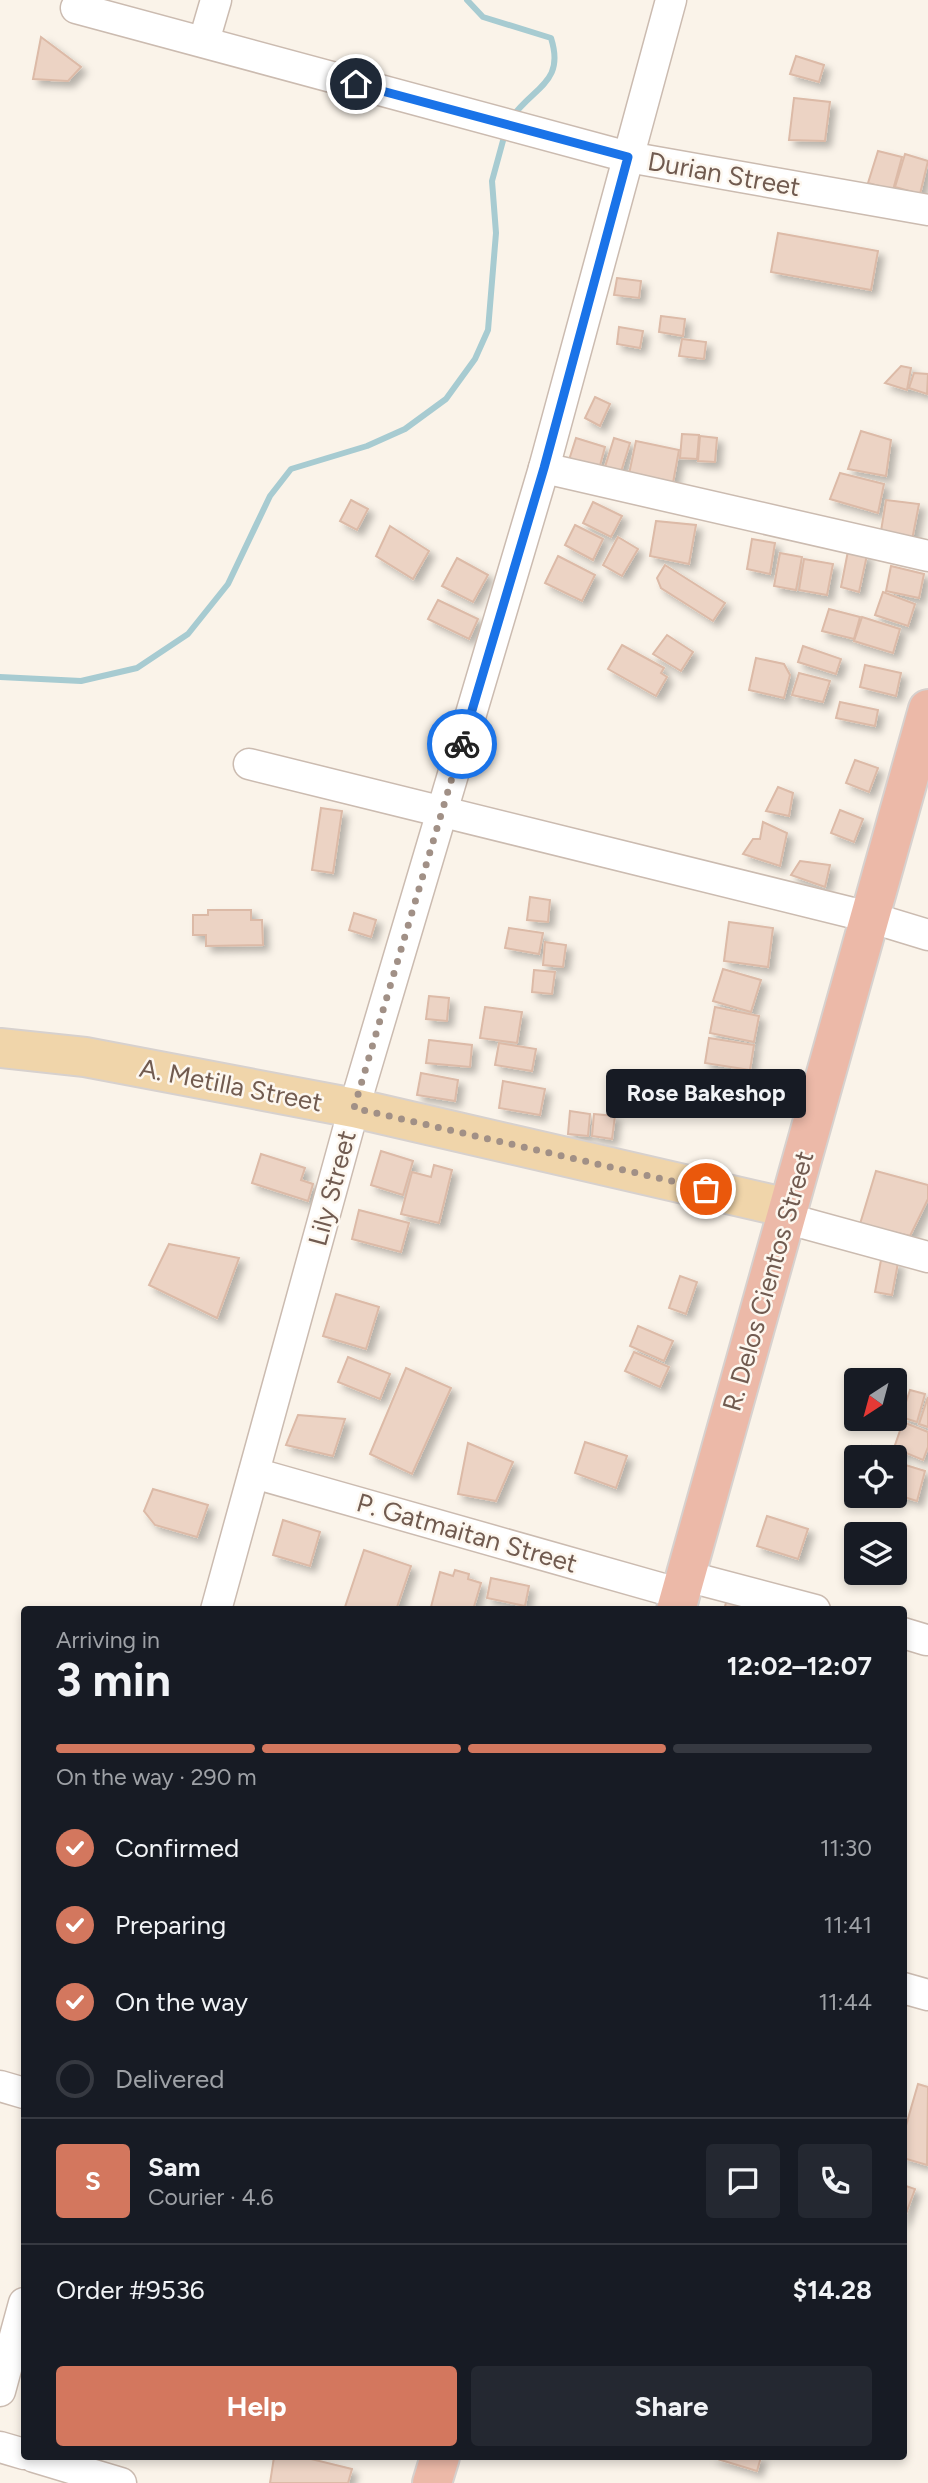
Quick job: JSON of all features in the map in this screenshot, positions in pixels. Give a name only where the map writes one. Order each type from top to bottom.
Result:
[{"type":"highway","name":"R. Delos Cientos Street","points":[[681,1593],[926,721]]},
{"type":"highway","points":[[432,2483],[439,2460]]},
{"type":"main road","name":"A. Metilla Street","points":[[0,1048],[85,1057],[354,1108],[786,1213]]},
{"type":"street","points":[[204,41],[216,0]]},
{"type":"street","name":"Lily Street","points":[[217,1606],[354,1108],[544,468],[671,0]]},
{"type":"street","name":"Durian Street","points":[[76,8],[628,157],[928,210]]},
{"type":"street","points":[[544,468],[928,556]]},
{"type":"street","points":[[249,764],[869,917],[928,935]]},
{"type":"street","points":[[786,1213],[928,1257]]},
{"type":"street","name":"P. Gatmaitan Street","points":[[254,1473],[681,1593],[783,1606]]},
{"type":"street","points":[[907,1989],[928,1995]]},
{"type":"street","points":[[0,2086],[21,2092]]},
{"type":"street","points":[[0,2391],[21,2315]]},
{"type":"street","points":[[0,2447],[21,2453]]},
{"type":"street","points":[[44,2460],[121,2483]]},
{"type":"building","points":[[41,37],[81,67],[68,81],[33,79]]},
{"type":"building","points":[[796,56],[824,65],[819,82],[790,74]]},
{"type":"building","points":[[794,98],[830,102],[825,141],[789,140]]},
{"type":"building","points":[[878,151],[902,157],[893,190],[868,183]]},
{"type":"building","points":[[905,154],[928,161],[920,194],[895,187]]},
{"type":"building","points":[[778,233],[878,251],[871,290],[771,272]]},
{"type":"building","points":[[617,278],[641,281],[639,298],[614,295]]},
{"type":"building","points":[[661,316],[685,319],[683,336],[659,332]]},
{"type":"building","points":[[619,327],[643,331],[640,348],[617,344]]},
{"type":"building","points":[[682,339],[706,342],[704,359],[679,356]]},
{"type":"building","points":[[901,366],[911,368],[907,390],[885,383]]},
{"type":"building","points":[[914,373],[928,374],[927,394],[909,388]]},
{"type":"building","points":[[595,397],[610,404],[600,426],[585,418]]},
{"type":"building","points":[[861,431],[891,440],[886,476],[848,469]]},
{"type":"building","points":[[682,434],[699,435],[697,459],[680,458]]},
{"type":"building","points":[[700,436],[717,438],[715,462],[698,461]]},
{"type":"building","points":[[576,438],[605,447],[599,469],[569,460]]},
{"type":"building","points":[[614,438],[630,443],[620,475],[604,470]]},
{"type":"building","points":[[636,441],[679,450],[673,483],[629,474]]},
{"type":"building","points":[[840,473],[884,484],[878,513],[830,499]]},
{"type":"building","points":[[351,500],[368,509],[357,530],[340,521]]},
{"type":"building","points":[[886,500],[919,504],[912,540],[881,531]]},
{"type":"building","points":[[593,502],[622,516],[611,537],[583,523]]},
{"type":"building","points":[[656,521],[696,525],[689,564],[650,556]]},
{"type":"building","points":[[575,525],[603,539],[593,560],[565,545]]},
{"type":"building","points":[[390,526],[429,551],[413,579],[376,556]]},
{"type":"building","points":[[618,537],[638,549],[622,576],[603,565]]},
{"type":"building","points":[[752,539],[775,543],[770,574],[747,569]]},
{"type":"building","points":[[848,551],[867,555],[859,592],[841,587]]},
{"type":"building","points":[[780,553],[802,557],[796,590],[774,586]]},
{"type":"building","points":[[558,556],[595,575],[582,601],[545,583]]},
{"type":"building","points":[[457,558],[488,575],[473,602],[442,586]]},
{"type":"building","points":[[804,559],[833,564],[827,595],[799,590]]},
{"type":"building","points":[[665,565],[725,603],[713,621],[661,588],[657,578]]},
{"type":"building","points":[[891,566],[924,574],[919,598],[886,591]]},
{"type":"building","points":[[883,592],[915,604],[908,626],[875,615]]},
{"type":"building","points":[[438,600],[478,619],[469,639],[428,619]]},
{"type":"building","points":[[829,609],[860,617],[854,639],[822,631]]},
{"type":"building","points":[[862,617],[900,629],[893,653],[854,641]]},
{"type":"building","points":[[667,635],[693,652],[681,671],[653,654]]},
{"type":"building","points":[[622,645],[664,668],[661,673],[667,677],[656,696],[608,669]]},
{"type":"building","points":[[803,646],[841,659],[836,674],[798,662]]},
{"type":"building","points":[[756,658],[784,664],[790,675],[784,698],[749,690]]},
{"type":"building","points":[[865,665],[901,673],[896,696],[860,687]]},
{"type":"building","points":[[799,673],[830,681],[823,702],[792,695]]},
{"type":"building","points":[[840,702],[878,710],[875,726],[836,718]]},
{"type":"building","points":[[855,760],[878,768],[869,792],[846,783]]},
{"type":"building","points":[[778,787],[793,793],[789,816],[766,811]]},
{"type":"building","points":[[321,808],[342,811],[333,873],[312,870]]},
{"type":"building","points":[[840,810],[863,819],[854,842],[831,833]]},
{"type":"building","points":[[763,822],[787,833],[780,866],[743,854],[753,839],[760,839]]},
{"type":"building","points":[[800,861],[830,865],[825,887],[791,875]]},
{"type":"building","points":[[530,897],[550,900],[548,922],[527,920]]},
{"type":"building","points":[[208,910],[251,910],[251,920],[262,920],[263,945],[206,946],[206,935],[193,935],[193,915],[208,915]]},
{"type":"building","points":[[354,913],[376,920],[371,937],[349,930]]},
{"type":"building","points":[[729,922],[773,928],[768,967],[724,961]]},
{"type":"building","points":[[509,928],[543,933],[539,954],[505,948]]},
{"type":"building","points":[[545,942],[566,945],[563,967],[543,965]]},
{"type":"building","points":[[723,969],[761,980],[751,1012],[713,1001]]},
{"type":"building","points":[[534,970],[555,972],[552,994],[532,992]]},
{"type":"building","points":[[429,996],[449,998],[447,1021],[426,1019]]},
{"type":"building","points":[[485,1007],[522,1012],[517,1043],[480,1038]]},
{"type":"building","points":[[715,1007],[759,1016],[754,1042],[710,1033]]},
{"type":"building","points":[[709,1038],[754,1045],[750,1070],[705,1063]]},
{"type":"building","points":[[429,1040],[472,1045],[470,1067],[426,1063]]},
{"type":"building","points":[[499,1043],[536,1049],[532,1071],[495,1065]]},
{"type":"building","points":[[421,1073],[458,1080],[455,1101],[417,1095]]},
{"type":"building","points":[[503,1081],[545,1089],[540,1115],[499,1108]]},
{"type":"building","points":[[570,1111],[590,1114],[588,1136],[568,1134]]},
{"type":"building","points":[[594,1114],[615,1116],[612,1139],[592,1136]]},
{"type":"building","points":[[381,1151],[413,1161],[403,1195],[371,1185]]},
{"type":"building","points":[[261,1154],[305,1168],[301,1180],[313,1184],[308,1201],[252,1183]]},
{"type":"building","points":[[434,1165],[452,1170],[439,1223],[401,1214],[412,1172],[431,1177]]},
{"type":"building","points":[[876,1171],[928,1185],[928,1199],[910,1236],[860,1224]]},
{"type":"building","points":[[359,1210],[409,1223],[401,1252],[352,1239]]},
{"type":"building","points":[[169,1244],[239,1258],[217,1318],[149,1285]]},
{"type":"building","points":[[881,1260],[898,1263],[892,1295],[875,1292]]},
{"type":"building","points":[[680,1276],[697,1282],[686,1314],[669,1308]]},
{"type":"building","points":[[336,1294],[379,1307],[366,1349],[323,1336]]},
{"type":"building","points":[[638,1326],[673,1341],[664,1361],[630,1346]]},
{"type":"building","points":[[634,1352],[669,1367],[660,1387],[625,1371]]},
{"type":"building","points":[[348,1357],[390,1374],[380,1399],[338,1382]]},
{"type":"building","points":[[406,1368],[451,1388],[412,1474],[370,1454]]},
{"type":"building","points":[[910,1390],[925,1394],[917,1422],[907,1419]]},
{"type":"building","points":[[928,1397],[928,1427],[919,1424]]},
{"type":"building","points":[[298,1415],[345,1419],[333,1456],[286,1445]]},
{"type":"building","points":[[907,1424],[928,1432],[928,1447],[923,1460],[907,1453],[907,1445],[895,1445],[900,1432],[907,1431]]},
{"type":"building","points":[[585,1442],[627,1456],[616,1488],[575,1473]]},
{"type":"building","points":[[468,1443],[513,1462],[496,1501],[458,1494]]},
{"type":"building","points":[[907,1465],[925,1471],[917,1501],[907,1498]]},
{"type":"building","points":[[153,1489],[208,1505],[197,1537],[155,1525],[144,1511]]},
{"type":"building","points":[[767,1516],[808,1529],[798,1559],[757,1546]]},
{"type":"building","points":[[283,1520],[320,1532],[310,1566],[273,1555]]},
{"type":"building","points":[[364,1550],[411,1566],[397,1606],[345,1606]]},
{"type":"building","points":[[455,1570],[469,1574],[468,1579],[481,1583],[474,1606],[431,1606],[440,1572],[453,1576]]},
{"type":"building","points":[[491,1578],[529,1586],[525,1606],[487,1598]]},
{"type":"building","points":[[727,1599],[752,1606],[725,1606]]},
{"type":"building","points":[[918,2084],[928,2087],[927,2165],[907,2159],[907,2122]]},
{"type":"building","points":[[907,2186],[915,2189],[907,2211]]},
{"type":"building","points":[[274,2460],[315,2460],[352,2469],[348,2483],[270,2483]]},
{"type":"building","points":[[721,2460],[760,2460],[757,2471]]},
{"type":"waterway","points":[[467,0],[483,17],[551,38],[554,53],[551,74],[512,117]]},
{"type":"waterway","points":[[0,677],[81,681],[137,668],[188,634],[228,584],[270,496],[291,469],[367,446],[405,429],[446,399],[475,359],[488,330],[496,233],[492,181],[504,137]]},
{"type":"way so far","points":[[462,744],[354,1108],[706,1189]]},
{"type":"place","name":"Rose Bakeshop","points":[[706,1189]]},
{"type":"route","points":[[356,84],[628,157],[544,468],[462,744]]}]
